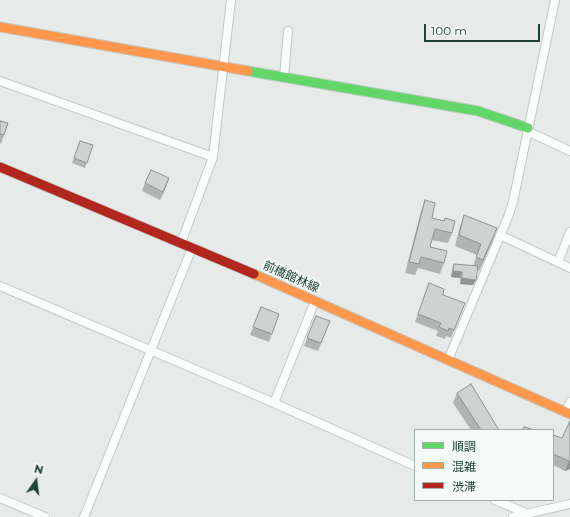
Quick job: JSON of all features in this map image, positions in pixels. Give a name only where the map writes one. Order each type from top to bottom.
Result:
[{"type":"main road","points":[[0,27],[478,111],[528,130]]},
{"type":"main road","name":"前橋館林線","points":[[0,167],[315,301],[568,413]]},
{"type":"street","points":[[181,243],[213,157],[231,0]]},
{"type":"street","points":[[448,360],[513,202],[555,0]]},
{"type":"street","points":[[284,77],[288,31]]},
{"type":"street","points":[[0,81],[213,157]]},
{"type":"street","points":[[528,130],[570,151]]},
{"type":"street","points":[[558,262],[570,232]]},
{"type":"street","points":[[500,235],[570,268]]},
{"type":"street","points":[[84,517],[152,352],[192,248]]},
{"type":"street","points":[[0,286],[274,403],[414,466]]},
{"type":"street","points":[[274,403],[315,301]]},
{"type":"street","points":[[568,413],[570,402]]},
{"type":"street","points":[[0,498],[44,517]]},
{"type":"street","points":[[498,501],[532,515]]},
{"type":"street","points":[[513,517],[532,515],[570,504]]},
{"type":"building","points":[[0,121],[8,123],[4,135],[0,134]]},
{"type":"building","points":[[80,141],[93,145],[87,163],[74,158]]},
{"type":"building","points":[[151,170],[169,178],[163,192],[145,183]]},
{"type":"building","points":[[425,200],[435,203],[432,218],[444,221],[445,218],[455,221],[452,233],[435,229],[430,247],[447,251],[444,263],[421,257],[419,264],[409,262]]},
{"type":"building","points":[[464,215],[497,228],[483,260],[476,257],[481,244],[459,235]]},
{"type":"building","points":[[454,264],[478,266],[476,280],[462,278],[462,272],[453,271]]},
{"type":"building","points":[[429,283],[444,289],[443,295],[465,303],[454,330],[449,328],[448,331],[439,327],[441,323],[418,314]]},
{"type":"building","points":[[261,307],[279,314],[272,334],[253,327]]},
{"type":"building","points":[[316,316],[330,321],[321,343],[307,338]]},
{"type":"building","points":[[471,384],[498,429],[480,429],[457,393]]},
{"type":"building","points":[[570,421],[570,461],[554,454],[554,435],[562,438]]},
{"type":"traffic: fast","points":[[248,71],[478,111],[528,128]]},
{"type":"traffic: slow","points":[[0,27],[248,71]]},
{"type":"traffic: slow","points":[[254,274],[570,414]]},
{"type":"traffic: jam","points":[[0,167],[254,274]]}]
